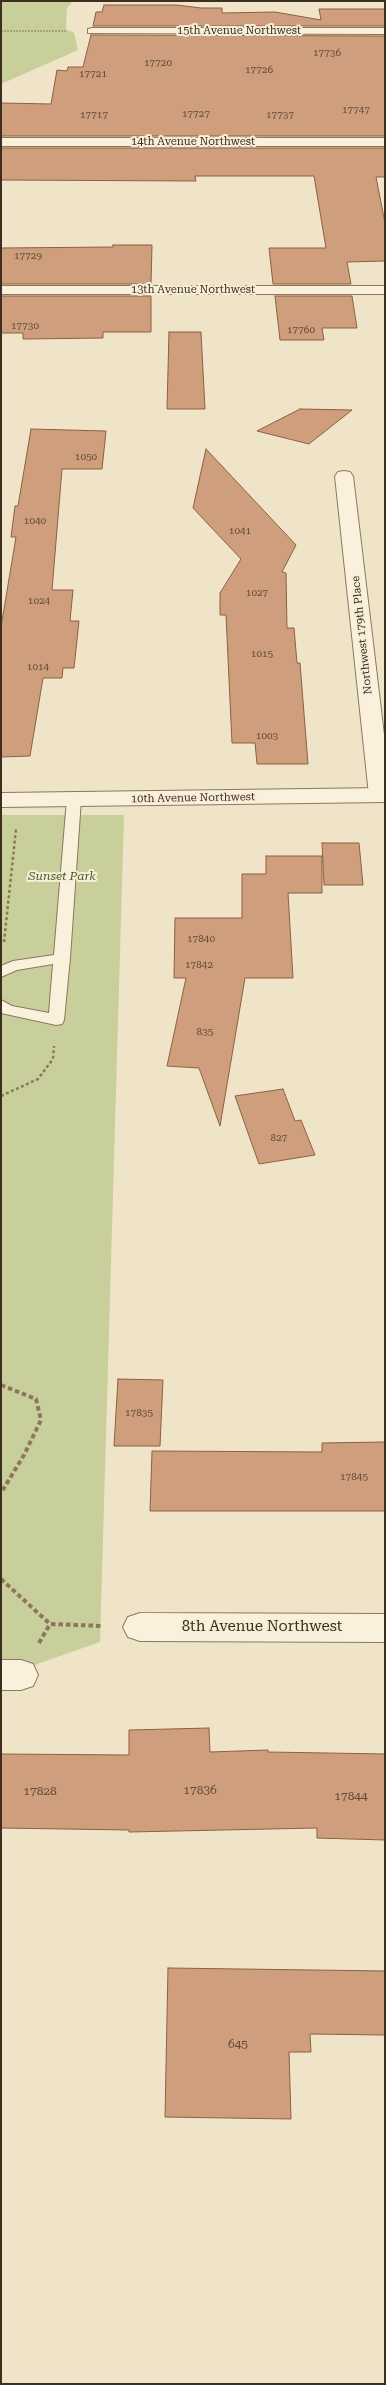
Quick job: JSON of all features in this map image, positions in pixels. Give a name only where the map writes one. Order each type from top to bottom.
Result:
[{"type":"street","name":"15th Avenue Northwest","points":[[92,31],[385,31]]},
{"type":"street","name":"14th Avenue Northwest","points":[[1,142],[385,142]]},
{"type":"street","name":"13th Avenue Northwest","points":[[1,290],[385,290]]},
{"type":"street","name":"Northwest 179th Place","points":[[344,476],[382,795]]},
{"type":"street","name":"10th Avenue Northwest","points":[[1,800],[382,795]]},
{"type":"street","name":"8th Avenue Northwest","points":[[140,1627],[385,1628]]},
{"type":"lane","points":[[1,1005],[7,1010],[56,1020],[74,799]]},
{"type":"lane","points":[[1,972],[13,966],[62,958]]},
{"type":"path","points":[[1,30],[92,31]]},
{"type":"path","points":[[3,952],[17,823]]},
{"type":"path","points":[[1,1096],[38,1079],[53,1059],[56,1020]]},
{"type":"path","points":[[1,1385],[36,1399],[41,1420],[24,1456],[1,1493]]},
{"type":"path","points":[[1,1579],[50,1624],[140,1627]]},
{"type":"green space","points":[[1,1],[73,1],[67,8],[66,29],[74,33],[78,50],[1,84]]},
{"type":"green space","name":"Sunset Park","points":[[1,815],[124,815],[100,1642],[26,1668],[1,1667]]},
{"type":"building","points":[[104,5],[177,5],[222,8],[222,13],[275,12],[321,20],[319,9],[385,9],[385,26],[93,26],[96,12],[102,12]]},
{"type":"building","points":[[91,35],[385,36],[385,136],[1,136],[1,103],[51,104],[57,70],[67,71],[68,67],[83,67]]},
{"type":"building","points":[[1,148],[385,148],[385,177],[376,177],[385,223],[385,261],[347,262],[351,284],[273,284],[269,248],[326,248],[314,176],[195,176],[196,181],[1,180]]},
{"type":"building","points":[[113,245],[152,245],[151,284],[1,284],[1,248],[113,247]]},
{"type":"building","points":[[1,296],[151,296],[151,332],[103,332],[103,338],[23,339],[23,333],[1,333]]},
{"type":"building","points":[[275,296],[352,296],[357,328],[322,328],[324,340],[280,340]]},
{"type":"building","points":[[169,332],[201,332],[205,409],[167,409]]},
{"type":"building","points":[[300,409],[352,410],[309,444],[257,431]]},
{"type":"building","points":[[31,429],[106,431],[102,469],[62,469],[52,590],[73,590],[70,621],[79,621],[74,668],[63,668],[62,678],[43,678],[30,756],[1,757],[1,627],[16,537],[11,537],[15,506],[18,506]]},
{"type":"building","points":[[206,449],[296,545],[282,572],[286,573],[287,628],[294,628],[297,663],[300,663],[308,764],[257,764],[255,743],[232,743],[226,615],[220,615],[220,593],[241,559],[193,508]]},
{"type":"building","points":[[322,843],[359,843],[363,885],[324,885]]},
{"type":"building","points":[[266,856],[322,856],[322,893],[288,893],[293,978],[245,978],[220,1126],[199,1068],[167,1066],[186,978],[174,978],[175,918],[242,918],[242,874],[266,874]]},
{"type":"building","points":[[283,1089],[295,1121],[301,1120],[315,1155],[259,1164],[235,1096]]},
{"type":"building","points":[[118,1379],[163,1380],[160,1446],[114,1446]]},
{"type":"building","points":[[385,1442],[385,1511],[150,1511],[152,1451],[322,1452],[322,1443]]},
{"type":"building","points":[[209,1728],[210,1752],[268,1750],[268,1752],[385,1754],[385,1840],[317,1838],[317,1828],[129,1832],[129,1830],[1,1828],[1,1754],[129,1755],[129,1730]]},
{"type":"building","points":[[168,1968],[385,1971],[385,2035],[310,2034],[311,2052],[289,2052],[291,2119],[165,2117]]}]
